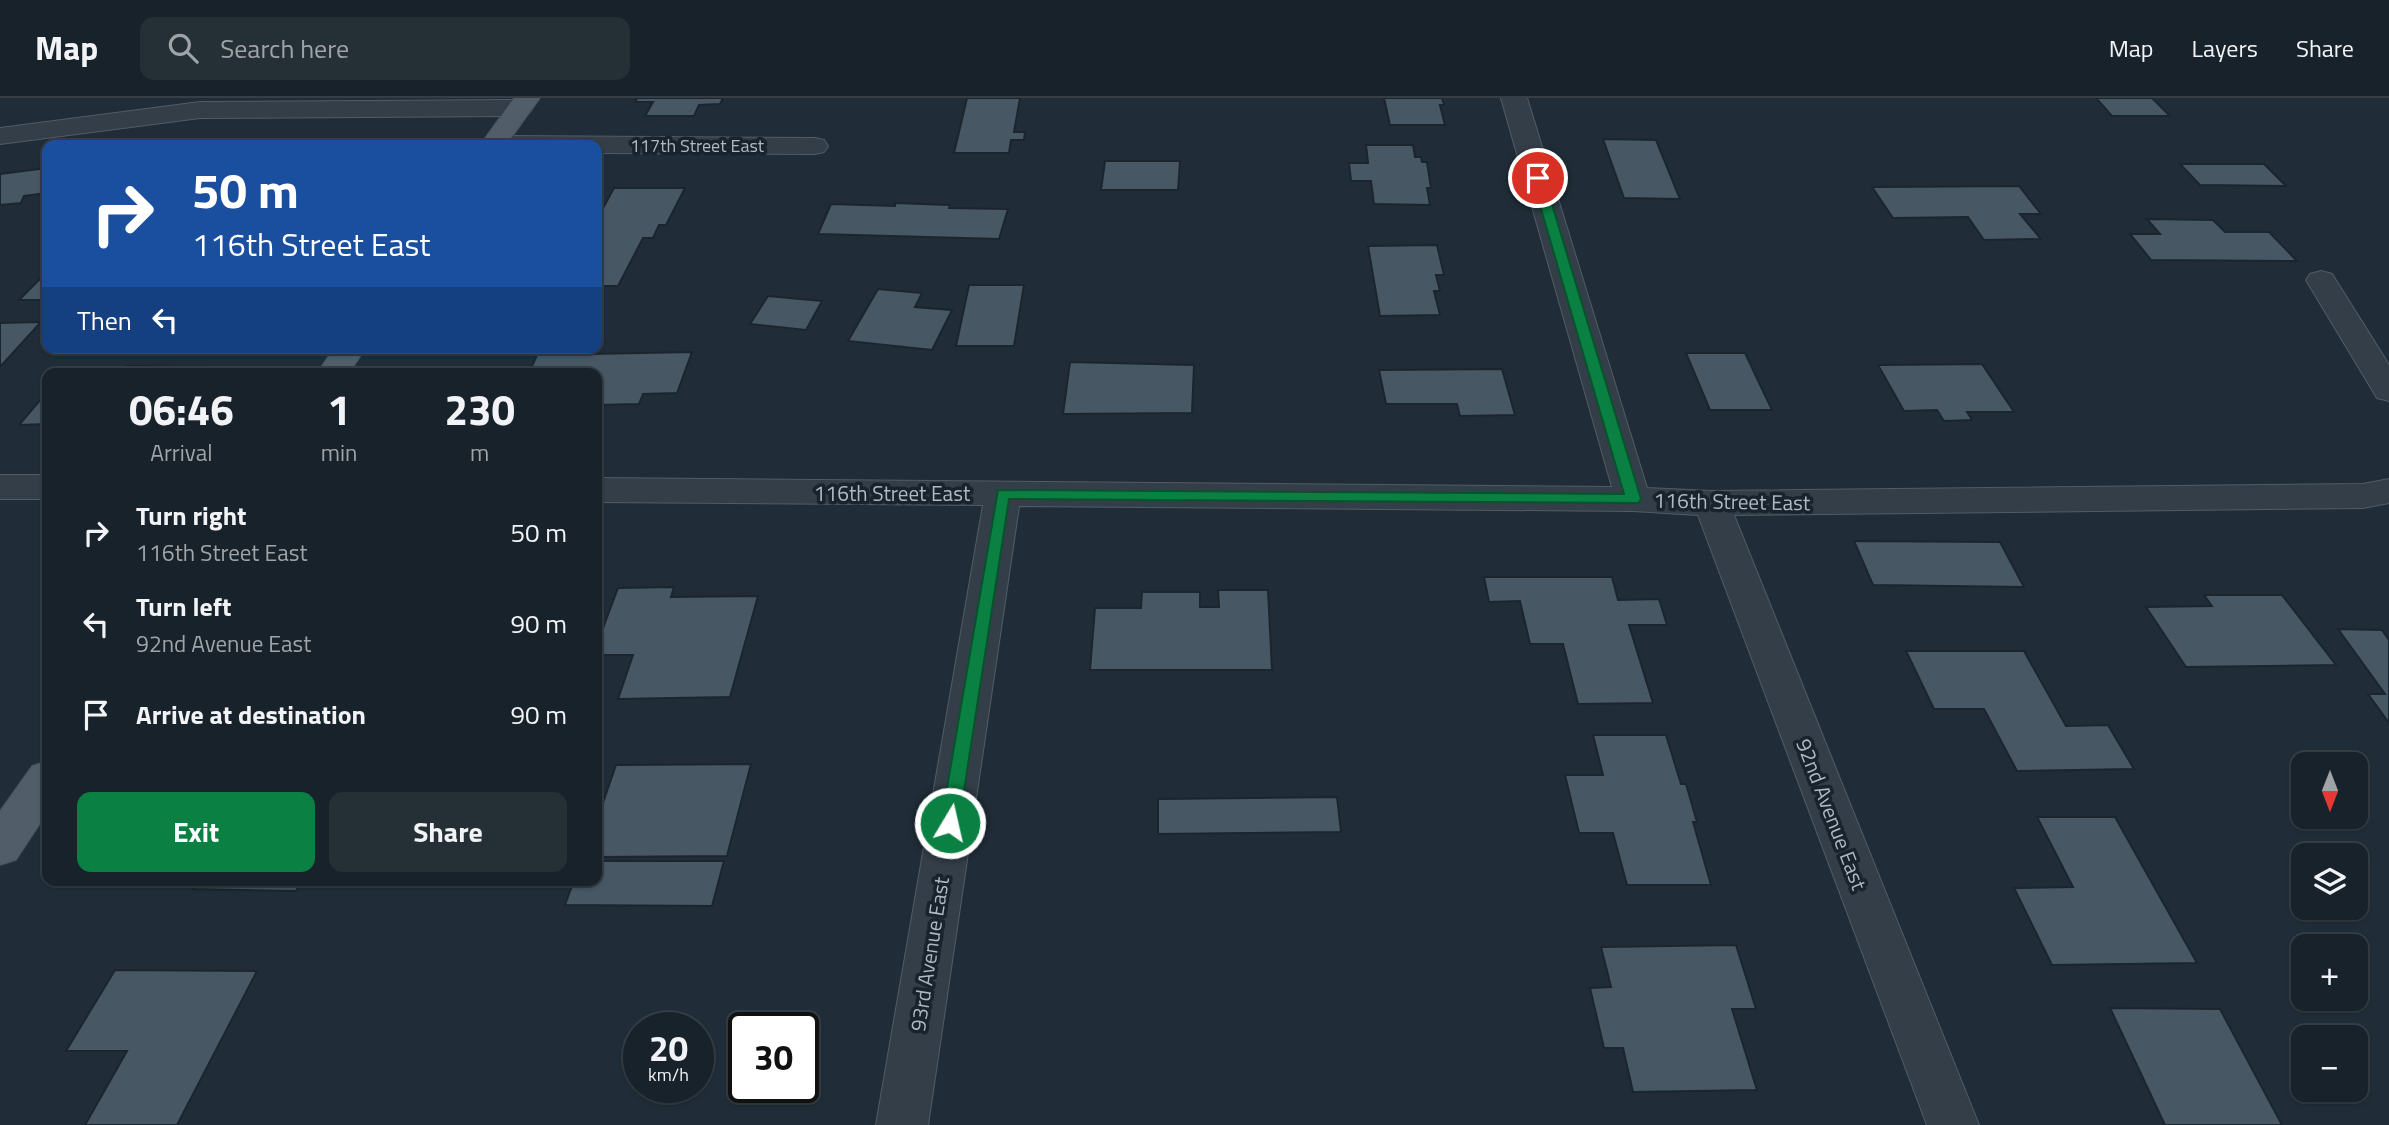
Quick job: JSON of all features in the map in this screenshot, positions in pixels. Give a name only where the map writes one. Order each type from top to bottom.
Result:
[{"type":"main road","points":[[497,140],[523,103]]},
{"type":"main road","points":[[3,839],[42,786]]},
{"type":"street","points":[[1514,98],[1633,499]]},
{"type":"street","points":[[0,136],[200,110],[523,103]]},
{"type":"street","name":"117th Street East","points":[[602,145],[815,146]]},
{"type":"street","points":[[2320,280],[2389,391]]},
{"type":"street","points":[[0,487],[42,487]]},
{"type":"street","name":"116th Street East","points":[[602,490],[1633,499],[1711,503],[2376,493]]},
{"type":"street","name":"93rd Avenue East","points":[[902,1125],[1003,494]]},
{"type":"street","name":"92nd Avenue East","points":[[1711,503],[1953,1125]]},
{"type":"building","points":[[637,98],[723,98],[720,104],[699,105],[694,116],[645,116],[653,102],[635,102]]},
{"type":"building","points":[[967,98],[1020,98],[1014,132],[1025,132],[1024,140],[1011,140],[1009,153],[954,153]]},
{"type":"building","points":[[1384,98],[1442,98],[1444,105],[1440,105],[1445,125],[1390,125]]},
{"type":"building","points":[[2096,98],[2152,98],[2170,116],[2112,116]]},
{"type":"building","points":[[1603,139],[1656,140],[1680,199],[1624,198]]},
{"type":"building","points":[[1366,145],[1413,145],[1415,157],[1421,157],[1422,162],[1427,162],[1431,188],[1427,188],[1430,205],[1374,204],[1371,181],[1351,181],[1349,163],[1368,163]]},
{"type":"building","points":[[1105,161],[1180,161],[1178,190],[1101,190]]},
{"type":"building","points":[[2180,164],[2264,164],[2286,186],[2200,185]]},
{"type":"building","points":[[42,169],[42,194],[24,196],[21,203],[0,205],[0,174]]},
{"type":"building","points":[[2019,186],[2041,214],[2020,214],[2041,239],[1984,240],[1968,217],[1893,218],[1872,187]]},
{"type":"building","points":[[614,188],[685,188],[666,225],[659,225],[653,238],[643,238],[618,286],[602,286],[602,210]]},
{"type":"building","points":[[895,203],[950,205],[949,208],[1008,209],[999,239],[818,234],[831,204],[895,206]]},
{"type":"building","points":[[2147,219],[2213,220],[2225,232],[2269,232],[2297,261],[2151,260],[2130,234],[2160,234]]},
{"type":"building","points":[[1437,245],[1444,275],[1436,275],[1440,291],[1434,291],[1440,315],[1380,316],[1368,246]]},
{"type":"building","points":[[41,278],[42,278],[42,300],[19,300]]},
{"type":"building","points":[[969,285],[1024,285],[1014,346],[956,346]]},
{"type":"building","points":[[878,289],[922,293],[915,307],[952,310],[932,350],[848,341]]},
{"type":"building","points":[[768,296],[822,301],[806,330],[750,324]]},
{"type":"building","points":[[41,322],[0,367],[0,323]]},
{"type":"building","points":[[692,352],[677,393],[643,394],[639,404],[602,405],[602,368],[531,368],[537,355]]},
{"type":"building","points":[[1686,353],[1745,353],[1772,410],[1710,410]]},
{"type":"building","points":[[1070,362],[1194,365],[1192,413],[1063,414]]},
{"type":"building","points":[[1982,364],[2014,412],[1967,412],[1972,420],[1944,421],[1937,410],[1904,411],[1878,365]]},
{"type":"building","points":[[126,366],[210,367],[209,368],[124,368]]},
{"type":"building","points":[[1502,369],[1515,415],[1460,416],[1457,404],[1386,404],[1379,370]]},
{"type":"building","points":[[42,398],[42,424],[19,425]]},
{"type":"building","points":[[1854,541],[2000,542],[2024,587],[1873,585]]},
{"type":"building","points":[[1484,577],[1612,577],[1618,600],[1659,599],[1667,625],[1629,625],[1653,703],[1578,704],[1563,644],[1530,644],[1520,601],[1489,602]]},
{"type":"building","points":[[674,587],[671,597],[758,596],[730,697],[618,699],[633,655],[602,655],[602,631],[618,588]]},
{"type":"building","points":[[1218,590],[1268,590],[1272,670],[1090,670],[1095,608],[1141,608],[1142,592],[1200,592],[1200,607],[1219,607]]},
{"type":"building","points":[[2204,595],[2282,595],[2336,665],[2186,667],[2146,607],[2212,606]]},
{"type":"building","points":[[2338,629],[2382,630],[2389,640],[2389,723],[2368,694],[2385,694]]},
{"type":"building","points":[[1906,651],[2024,651],[2066,726],[2108,725],[2134,769],[2017,771],[1984,709],[1934,709]]},
{"type":"building","points":[[1593,735],[1666,735],[1681,784],[1686,784],[1697,822],[1693,822],[1711,885],[1627,885],[1613,833],[1579,833],[1565,775],[1603,775]]},
{"type":"building","points":[[751,764],[727,856],[602,857],[602,806],[616,765]]},
{"type":"building","points":[[1337,797],[1341,832],[1158,834],[1158,799]]},
{"type":"building","points":[[2037,817],[2115,817],[2197,963],[2052,965],[2014,888],[2073,887]]},
{"type":"building","points":[[602,861],[724,861],[712,906],[565,905],[572,886],[602,886]]},
{"type":"building","points":[[195,886],[299,886],[296,891],[193,889]]},
{"type":"building","points":[[1736,945],[1756,1009],[1732,1009],[1757,1090],[1633,1092],[1623,1048],[1604,1048],[1590,988],[1611,987],[1601,947]]},
{"type":"building","points":[[115,970],[257,971],[177,1125],[85,1125],[127,1051],[66,1051]]},
{"type":"building","points":[[2110,1008],[2220,1009],[2282,1125],[2165,1125]]},
{"type":"route","points":[[950,823],[1003,494],[1633,499],[1538,178]]}]
